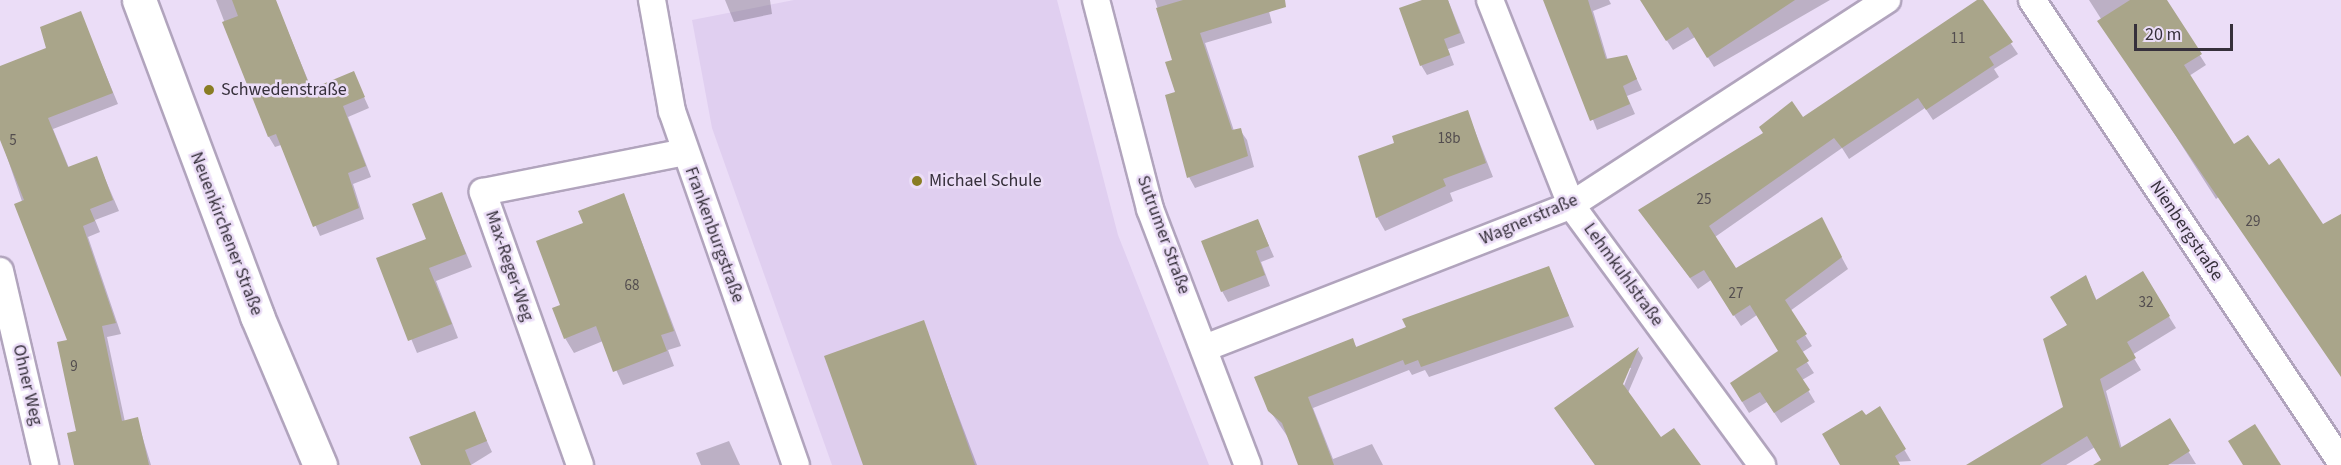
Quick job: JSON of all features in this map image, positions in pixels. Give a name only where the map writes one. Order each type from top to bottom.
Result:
[{"type":"street","name":"Neuenkirchener Straße","points":[[139,0],[257,316],[320,465]]},
{"type":"street","name":"Frankenburgstraße","points":[[652,0],[685,152],[796,465]]},
{"type":"street","name":"Sutrumer Straße","points":[[1096,0],[1150,209],[1248,465]]},
{"type":"street","name":"Lehmkuhlstraße","points":[[1490,0],[1571,205],[1762,465]]},
{"type":"street","name":"Wagnerstraße","points":[[1205,348],[1571,205],[1887,0]]},
{"type":"street","name":"Nienbergstraße","points":[[2032,0],[2341,462]]},
{"type":"street","name":"Max-Reger-Weg","points":[[580,465],[483,192],[685,152]]},
{"type":"street","name":"Ohner Weg","points":[[0,271],[45,465]]},
{"type":"shaded area","name":"Michael Schule","points":[[794,0],[1057,0],[1118,235],[1209,465],[832,465],[712,128],[692,20]]},
{"type":"building","points":[[232,0],[276,0],[311,89],[354,71],[365,97],[343,106],[366,166],[348,173],[359,208],[313,227],[276,134],[268,137],[222,22],[238,16]]},
{"type":"building","points":[[1183,0],[1285,0],[1286,7],[1200,33],[1232,130],[1241,128],[1248,156],[1187,178],[1165,95],[1175,92],[1165,62],[1172,60],[1156,8]]},
{"type":"building","points":[[1422,0],[1448,0],[1460,33],[1444,39],[1450,55],[1420,66],[1399,8]]},
{"type":"building","points":[[1543,0],[1588,0],[1606,59],[1627,55],[1637,79],[1623,86],[1630,104],[1590,121]]},
{"type":"building","points":[[1640,0],[1795,0],[1707,58],[1688,27],[1666,41]]},
{"type":"building","points":[[1977,0],[1983,0],[2013,42],[1989,57],[1994,65],[1926,110],[1918,98],[1842,148],[1834,138],[1709,226],[1736,268],[1822,217],[1842,257],[1785,300],[1807,334],[1796,341],[1809,361],[1796,369],[1810,390],[1774,413],[1760,392],[1742,402],[1730,383],[1778,351],[1750,305],[1733,316],[1704,270],[1690,278],[1638,210],[1763,133],[1759,127],[1792,101],[1803,117]]},
{"type":"building","points":[[2130,0],[2167,0],[2202,54],[2184,65],[2234,144],[2248,135],[2269,165],[2279,158],[2323,224],[2341,214],[2341,377],[2097,21]]},
{"type":"building","points":[[81,11],[113,93],[48,118],[68,167],[97,156],[113,200],[90,209],[95,221],[83,226],[116,323],[102,326],[122,421],[138,417],[149,465],[74,465],[67,433],[76,431],[57,342],[67,340],[14,204],[24,200],[0,140],[0,66],[46,48],[40,27]]},
{"type":"building","points":[[1468,110],[1486,163],[1443,179],[1446,186],[1376,218],[1358,156],[1394,143],[1392,136]]},
{"type":"building","points":[[442,192],[466,254],[429,268],[452,324],[408,341],[376,258],[426,239],[412,204]]},
{"type":"building","points":[[624,193],[674,331],[661,335],[667,351],[613,372],[596,326],[564,339],[552,308],[560,305],[536,241],[583,223],[578,211]]},
{"type":"building","points":[[1258,219],[1269,246],[1256,251],[1265,275],[1221,292],[1201,241]]},
{"type":"building","points":[[1549,266],[1569,316],[1421,367],[1418,360],[1405,365],[1403,360],[1308,397],[1334,465],[1298,465],[1282,423],[1268,411],[1254,377],[1353,338],[1356,347],[1406,327],[1402,319]]},
{"type":"building","points":[[2143,271],[2170,316],[2127,342],[2136,358],[2100,379],[2120,448],[2170,418],[2190,451],[2168,465],[2093,465],[2101,460],[2087,436],[2040,465],[1966,465],[2063,407],[2043,339],[2067,325],[2050,297],[2086,275],[2096,300]]},
{"type":"building","points":[[924,320],[975,465],[863,465],[824,356]]},
{"type":"building","points":[[1639,347],[1623,384],[1661,437],[1674,428],[1701,465],[1595,465],[1554,408]]},
{"type":"building","points":[[1880,406],[1906,449],[1895,456],[1900,465],[1840,465],[1822,434],[1862,410],[1866,415]]},
{"type":"building","points":[[475,411],[487,441],[465,450],[471,465],[421,465],[409,437]]},
{"type":"building","points":[[2255,424],[2281,465],[2243,465],[2228,441]]},
{"type":"place","name":"Schwedenstraße","points":[[209,90]]},
{"type":"place","name":"Michael Schule","points":[[917,181]]}]
